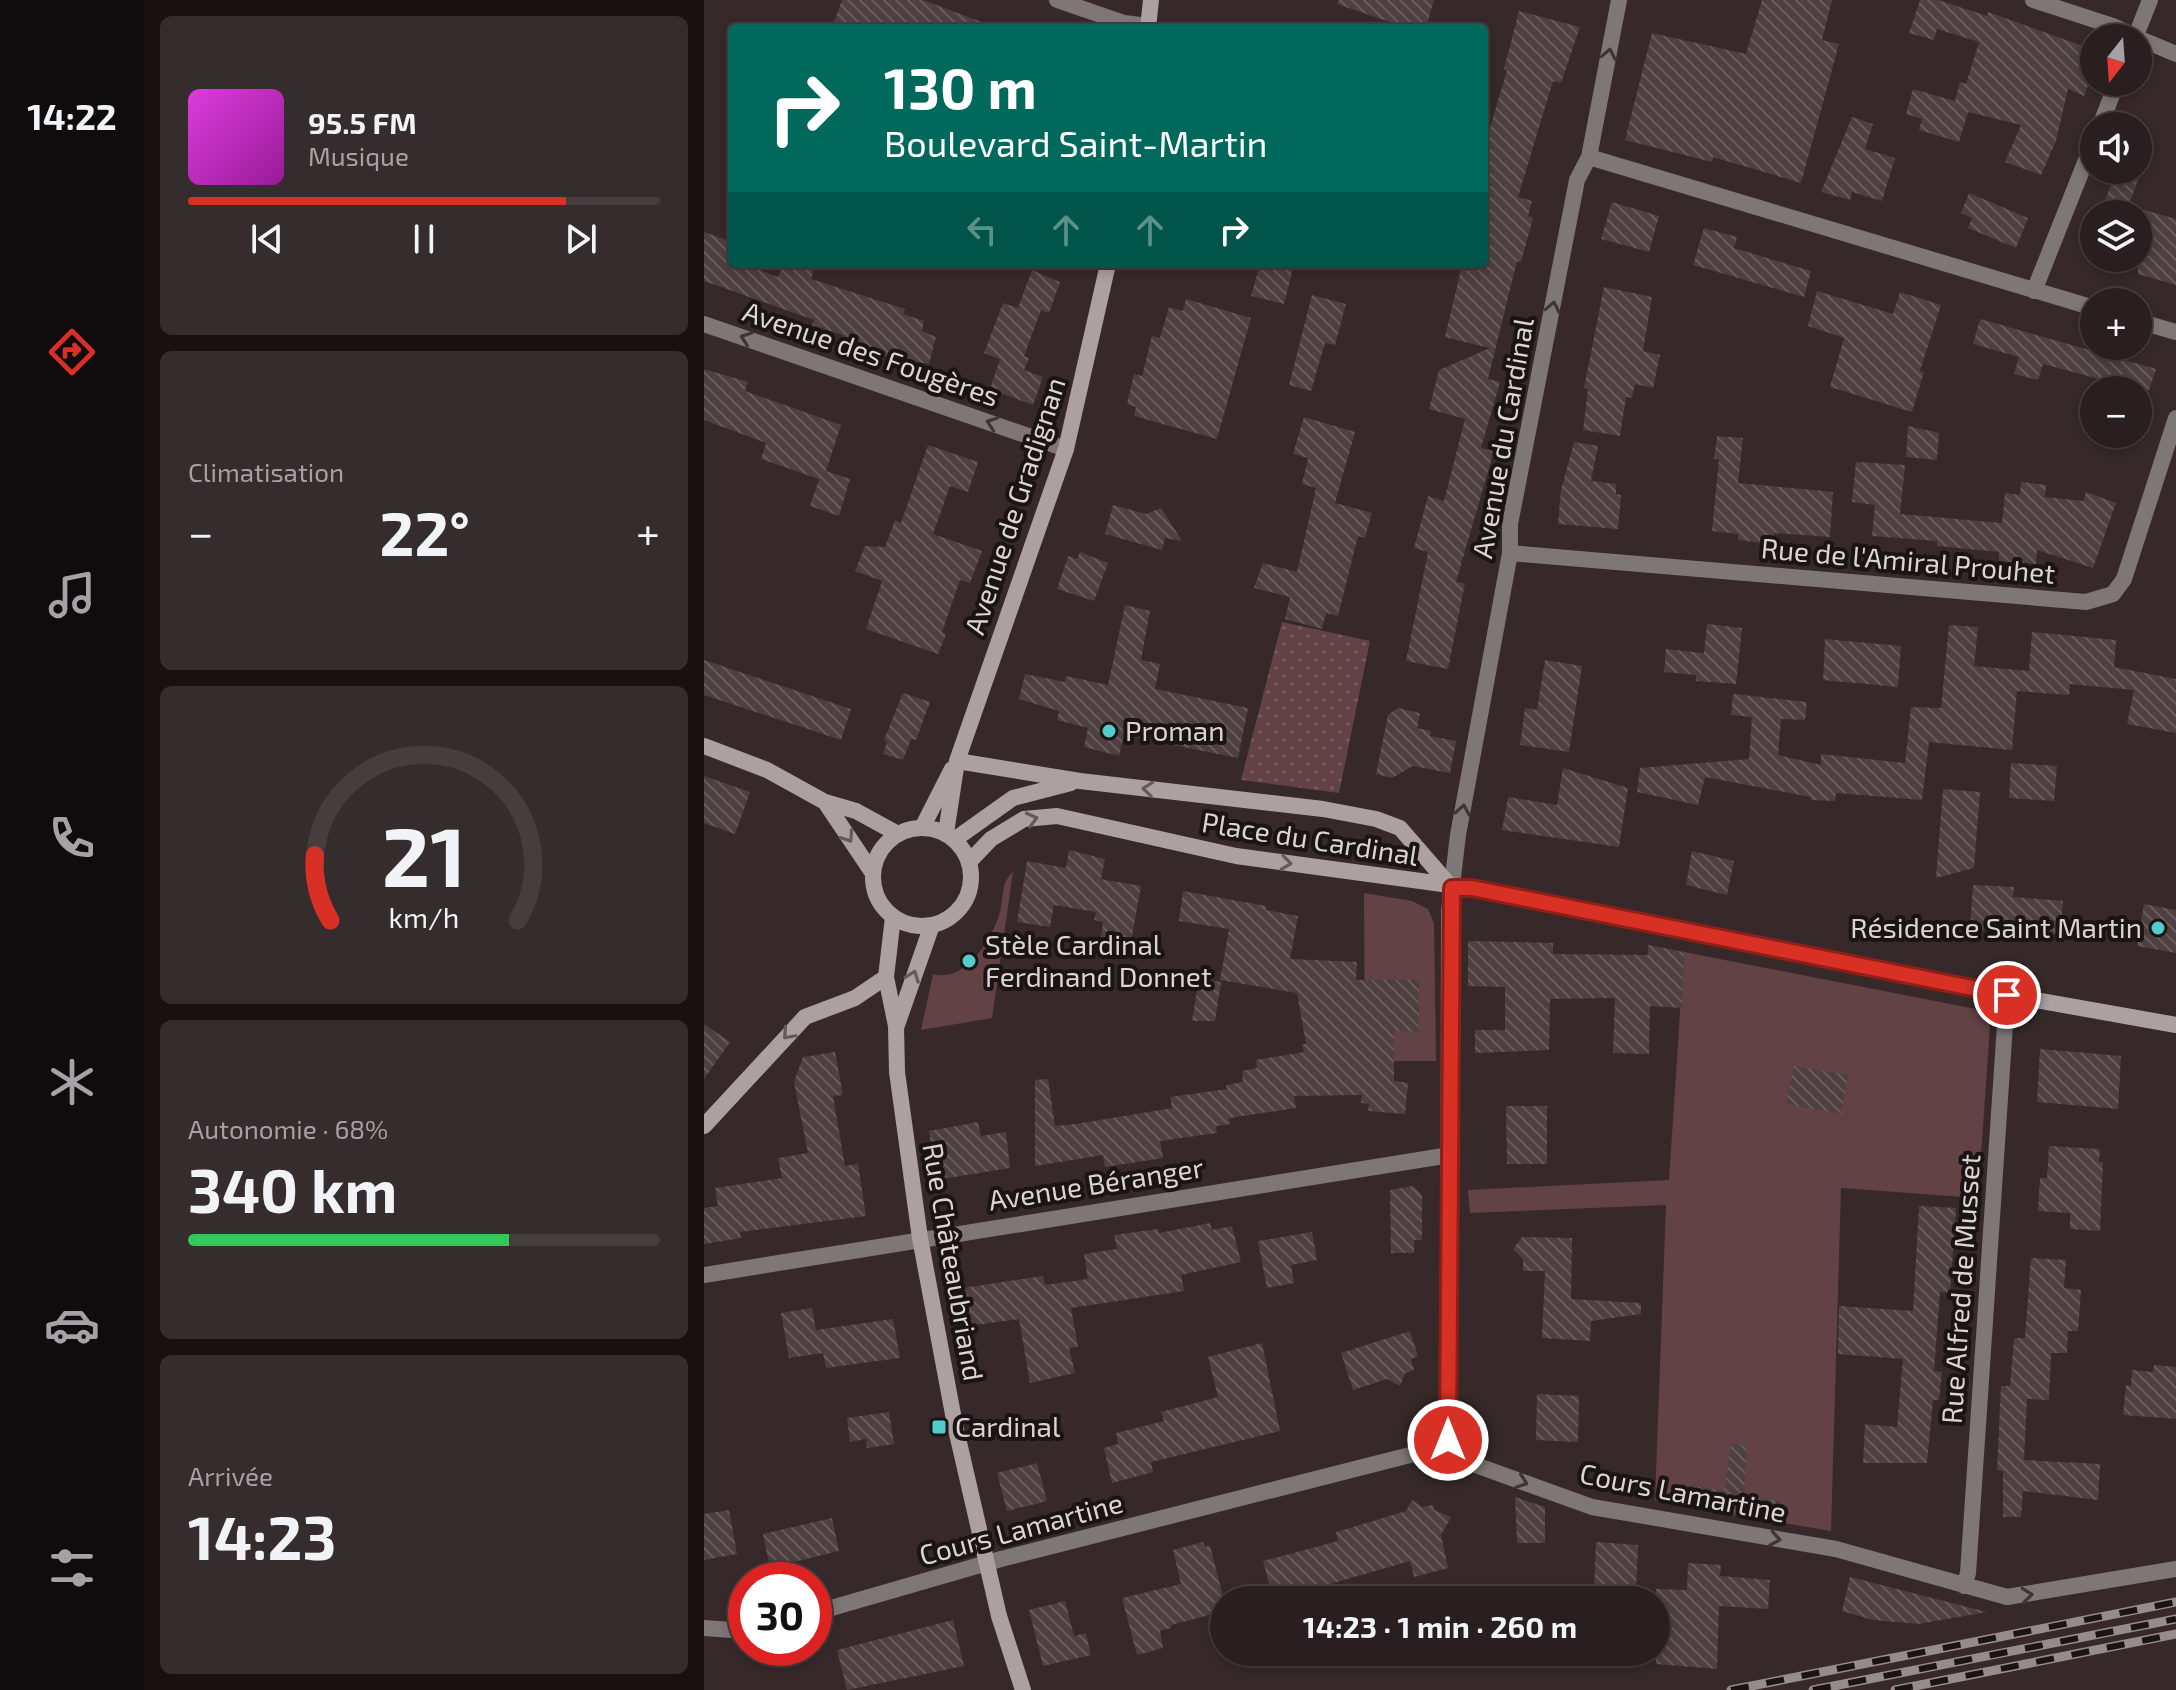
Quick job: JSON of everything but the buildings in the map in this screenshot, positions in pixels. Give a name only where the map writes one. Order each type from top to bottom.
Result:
[{"type":"street","points":[[1057,0],[1130,24]]},
{"type":"street","points":[[1148,24],[1151,0]]},
{"type":"street","name":"Avenue du Cardinal","points":[[1448,1455],[1452,888],[1510,553],[1510,524],[1577,180],[1589,157],[1619,0]]},
{"type":"street","points":[[2033,0],[2107,24]]},
{"type":"street","points":[[2141,24],[2150,0]]},
{"type":"street","points":[[2152,44],[2176,54]]},
{"type":"street","points":[[1589,157],[2080,304]]},
{"type":"street","points":[[2034,291],[2080,175]]},
{"type":"street","name":"Avenue de Gradignan","points":[[922,828],[937,794],[957,761],[1066,449],[1107,268]]},
{"type":"street","name":"Avenue des Fougères","points":[[704,324],[1066,449]]},
{"type":"street","points":[[2152,325],[2176,332]]},
{"type":"street","name":"Rue de l'Amiral Prouhet","points":[[1510,553],[2086,602],[2113,594],[2124,579],[2176,418]]},
{"type":"street","points":[[704,746],[767,770],[825,802],[856,811],[898,834]]},
{"type":"street","name":"Avenue de Gradignan","points":[[950,837],[957,761]]},
{"type":"street","name":"Place du Cardinal","points":[[957,761],[1080,781],[1323,809],[1376,819],[1400,828],[1452,888]]},
{"type":"street","name":"Place du Cardinal","points":[[950,837],[1013,798],[1080,781]]},
{"type":"street","points":[[825,802],[872,872],[876,897],[893,917],[905,924],[932,925],[956,913],[970,889],[969,862],[950,837],[922,828],[898,834],[881,849],[872,872]]},
{"type":"street","name":"Place du Cardinal","points":[[969,862],[991,839],[1024,819],[1057,816],[1236,856],[1452,888]]},
{"type":"street","points":[[1452,888],[1488,891],[2007,995],[2176,1025]]},
{"type":"street","name":"Rue Châteaubriand","points":[[893,917],[886,977],[896,1026],[897,1072],[920,1238],[955,1425],[999,1616],[1023,1690]]},
{"type":"street","name":"Rue Châteaubriand","points":[[896,1026],[932,925]]},
{"type":"street","points":[[704,1126],[805,1017],[855,998],[886,977]]},
{"type":"street","name":"Rue Alfred de Musset","points":[[1964,1586],[1969,1557],[2007,995]]},
{"type":"street","name":"Avenue Béranger","points":[[704,1275],[1450,1155]]},
{"type":"street","name":"Cours Lamartine","points":[[832,1608],[988,1564],[1418,1453],[1448,1455],[1592,1507],[1836,1549],[2007,1597],[2035,1595],[2176,1569]]},
{"type":"street","points":[[704,1628],[728,1630]]},
{"type":"shaded area","points":[[1282,622],[1370,641],[1339,793],[1241,780]]},
{"type":"shaded area","points":[[1013,872],[992,1018],[921,1030],[933,974],[956,972],[984,946],[996,923],[1005,885]]},
{"type":"shaded area","points":[[1364,893],[1412,901],[1428,909],[1434,924],[1436,1061],[1365,1061]]},
{"type":"shaded area","points":[[1684,952],[1991,1012],[1978,1198],[1841,1188],[1831,1531],[1655,1501],[1666,1205],[1470,1213],[1468,1190],[1669,1180]]},
{"type":"railway","points":[[1731,1690],[2176,1602]]},
{"type":"railway","points":[[1813,1690],[2176,1619]]},
{"type":"railway","points":[[1895,1690],[2176,1634]]},
{"type":"place","name":"Proman","points":[[1109,731]]},
{"type":"place","name":"Résidence Saint Martin","points":[[2158,928]]},
{"type":"place","name":"Stèle Cardinal Ferdinand Donnet","points":[[969,961]]},
{"type":"place","name":"Cardinal","points":[[939,1427]]},
{"type":"route","points":[[1448,1440],[1449,911],[1452,888],[1472,888],[2007,995]]}]
